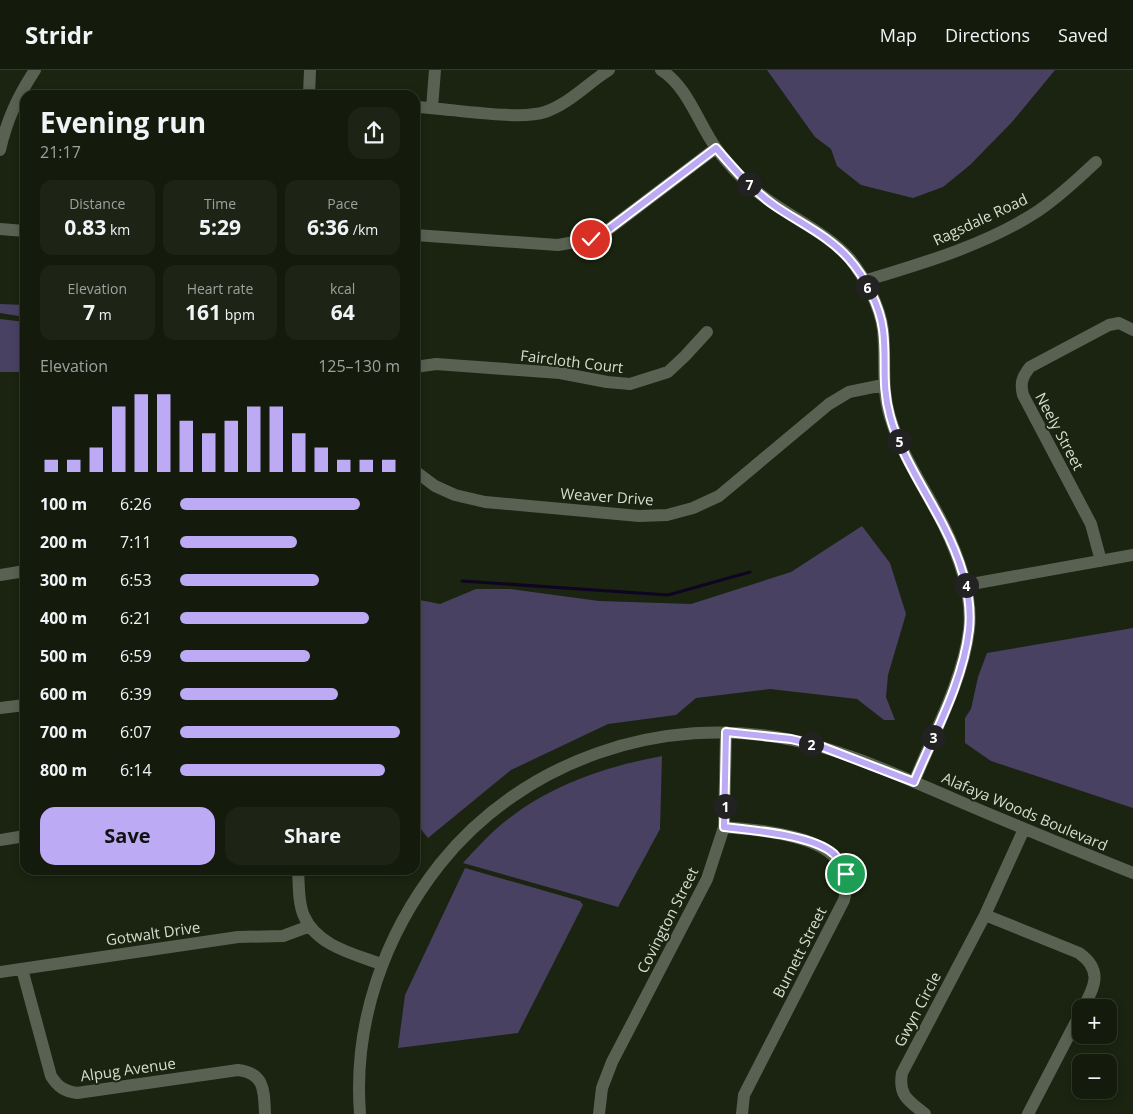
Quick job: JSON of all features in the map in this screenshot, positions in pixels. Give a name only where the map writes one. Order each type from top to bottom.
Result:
[{"type":"street","points":[[22,90],[35,70]]},
{"type":"street","points":[[309,90],[310,70]]},
{"type":"street","points":[[432,108],[435,70]]},
{"type":"street","points":[[420,108],[525,115],[544,113],[562,105],[609,70]]},
{"type":"street","points":[[662,70],[668,74],[681,90],[716,148],[744,180],[774,205],[836,247],[849,259],[864,281],[876,305],[883,330],[883,385],[890,417],[902,448],[958,556],[966,585],[969,629],[964,652],[956,680],[914,782]]},
{"type":"street","points":[[0,150],[6,124],[20,92]]},
{"type":"street","points":[[420,236],[558,245],[591,239],[605,232],[716,148]]},
{"type":"street","name":"Ragsdale Road","points":[[864,281],[960,249],[1005,229],[1051,201],[1096,162]]},
{"type":"street","points":[[0,229],[20,231]]},
{"type":"street","name":"Neely Street","points":[[1101,561],[1091,524],[1023,395],[1021,385],[1023,375],[1030,368],[1109,325],[1119,323],[1133,330]]},
{"type":"street","name":"Faircloth Court","points":[[420,366],[436,364],[560,373],[607,382],[630,384],[668,372],[707,332]]},
{"type":"street","name":"Weaver Drive","points":[[420,475],[435,486],[448,492],[484,502],[640,516],[667,516],[693,508],[719,496],[829,404],[849,392],[883,385]]},
{"type":"street","points":[[966,585],[1133,555]]},
{"type":"street","points":[[0,574],[20,572]]},
{"type":"street","points":[[0,708],[20,705]]},
{"type":"street","name":"Alafaya Woods Boulevard","points":[[360,1114],[362,1046],[372,995],[381,964],[412,904],[455,845],[492,812],[528,786],[566,765],[605,750],[650,738],[688,733],[726,732],[791,739],[820,746],[914,782],[1133,873]]},
{"type":"street","name":"Covington Street","points":[[599,1114],[602,1088],[612,1062],[707,878],[724,827],[726,732]]},
{"type":"street","name":"Burnett Street","points":[[724,827],[766,831],[821,846],[833,854],[841,863],[846,874],[848,886],[844,900],[744,1094],[742,1114]]},
{"type":"street","name":"Gwyn Circle","points":[[925,1114],[908,1100],[902,1092],[900,1085],[902,1073],[985,915],[1024,829]]},
{"type":"street","points":[[0,840],[20,837]]},
{"type":"street","points":[[298,875],[301,904],[304,916],[310,926],[336,948],[381,964]]},
{"type":"street","points":[[985,915],[1079,953],[1087,959],[1094,971],[1094,986],[1088,999]]},
{"type":"street","name":"Gotwalt Drive","points":[[0,972],[238,937],[283,936],[310,926]]},
{"type":"street","name":"Alpug Avenue","points":[[22,969],[52,1076],[56,1085],[65,1091],[76,1093],[238,1070],[249,1072],[260,1081],[264,1094],[265,1114]]},
{"type":"street","points":[[1028,1114],[1072,1029]]},
{"type":"shaded area","points":[[767,70],[1055,70],[1012,122],[970,165],[943,187],[913,198],[861,185],[837,166],[831,149],[815,137]]},
{"type":"shaded area","points":[[0,304],[20,305],[20,316],[0,313]]},
{"type":"shaded area","points":[[0,319],[20,321],[20,372],[0,372]]},
{"type":"shaded area","points":[[862,526],[890,563],[906,614],[888,675],[886,697],[895,720],[884,720],[857,699],[770,689],[696,698],[676,715],[608,724],[511,770],[428,838],[420,828],[420,600],[440,604],[476,589],[510,589],[599,601],[691,604],[791,572]]},
{"type":"shaded area","points":[[1133,628],[1133,808],[991,761],[965,743],[965,718],[971,709],[978,677],[987,653]]},
{"type":"shaded area","points":[[662,756],[660,829],[618,907],[463,863],[491,834],[532,802],[574,781],[595,773]]},
{"type":"shaded area","points":[[465,868],[580,901],[583,905],[518,1033],[398,1048],[405,995]]},
{"type":"waterway","points":[[462,581],[668,595],[750,572]]},
{"type":"route","points":[[591,239],[605,232],[716,148],[744,180],[774,205],[830,242],[849,259],[864,281],[876,305],[883,330],[883,385],[890,417],[902,448],[958,556],[966,585],[969,629],[956,680],[914,782],[820,746],[759,734],[726,732],[724,827],[766,831],[821,846],[833,854],[841,863],[846,874]]}]
